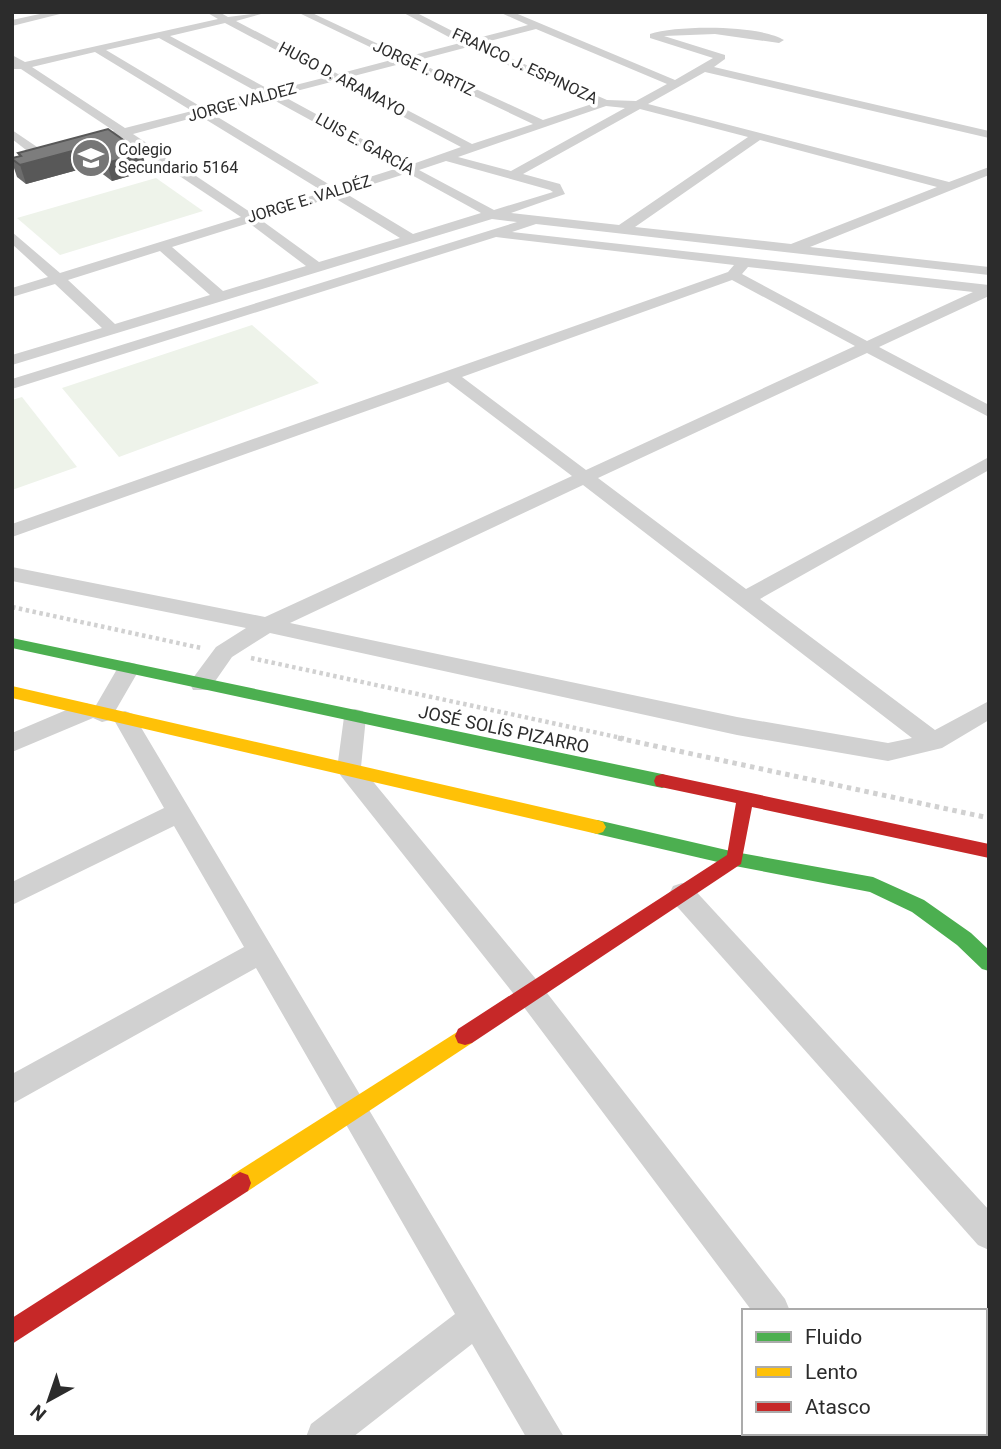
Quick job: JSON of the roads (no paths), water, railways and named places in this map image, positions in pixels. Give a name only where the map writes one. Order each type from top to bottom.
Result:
[{"type":"street","points":[[12,23],[63,12]]},
{"type":"street","name":"HUGO D. ARAMAYO","points":[[211,12],[339,76],[473,149]]},
{"type":"street","points":[[18,67],[263,12]]},
{"type":"street","name":"JORGE I. ORTIZ","points":[[302,12],[545,125]]},
{"type":"street","name":"FRANCO J. ESPINOZA","points":[[407,12],[605,103]]},
{"type":"street","points":[[504,12],[676,84]]},
{"type":"street","name":"JORGE VALDEZ","points":[[76,145],[537,26]]},
{"type":"street","points":[[513,175],[722,57],[654,36],[668,32],[720,31],[779,40]]},
{"type":"street","name":"LUIS E. GARCÍA","points":[[161,35],[494,215]]},
{"type":"street","points":[[97,49],[411,239]]},
{"type":"street","points":[[12,58],[18,67],[124,132],[249,217],[317,268]]},
{"type":"street","points":[[704,68],[989,135]]},
{"type":"street","points":[[605,103],[639,105],[951,187]]},
{"type":"street","name":"JORGE E. VALDÉZ","points":[[12,293],[473,149],[605,103]]},
{"type":"street","points":[[12,133],[45,153],[21,159]]},
{"type":"street","points":[[621,230],[758,136]]},
{"type":"street","points":[[12,360],[111,328],[494,215],[559,194],[560,191],[555,187],[446,157]]},
{"type":"street","points":[[774,267],[779,256],[789,249],[989,171]]},
{"type":"street","points":[[494,215],[989,271]]},
{"type":"street","points":[[12,384],[535,221]]},
{"type":"street","points":[[201,684],[224,652],[267,625],[989,290],[774,267],[738,269],[495,234]]},
{"type":"street","points":[[12,236],[111,328]]},
{"type":"street","points":[[161,245],[220,296]]},
{"type":"street","points":[[738,269],[866,346],[989,412]]},
{"type":"street","points":[[12,531],[451,376],[738,269]]},
{"type":"street","points":[[451,376],[934,742]]},
{"type":"street","points":[[745,599],[989,462]]},
{"type":"street","points":[[12,574],[267,625],[751,729],[888,752],[934,742],[989,709]]},
{"type":"street","name":"JOSÉ SOLÍS PIZARRO","points":[[12,643],[128,670],[989,851]]},
{"type":"street","points":[[12,743],[104,715],[128,670]]},
{"type":"street","points":[[12,692],[735,859],[873,885],[918,906],[964,939],[989,963]]},
{"type":"street","points":[[104,715],[178,813],[546,1437]]},
{"type":"street","points":[[355,717],[349,769],[530,993],[771,1309]]},
{"type":"street","points":[[12,1332],[735,859],[745,799]]},
{"type":"street","points":[[12,894],[178,813]]},
{"type":"street","points":[[682,894],[989,1234]]},
{"type":"street","points":[[12,1090],[260,952]]},
{"type":"street","points":[[324,1437],[477,1320]]},
{"type":"place","name":"Colegio Secundario 5164","points":[[91,158]]}]
